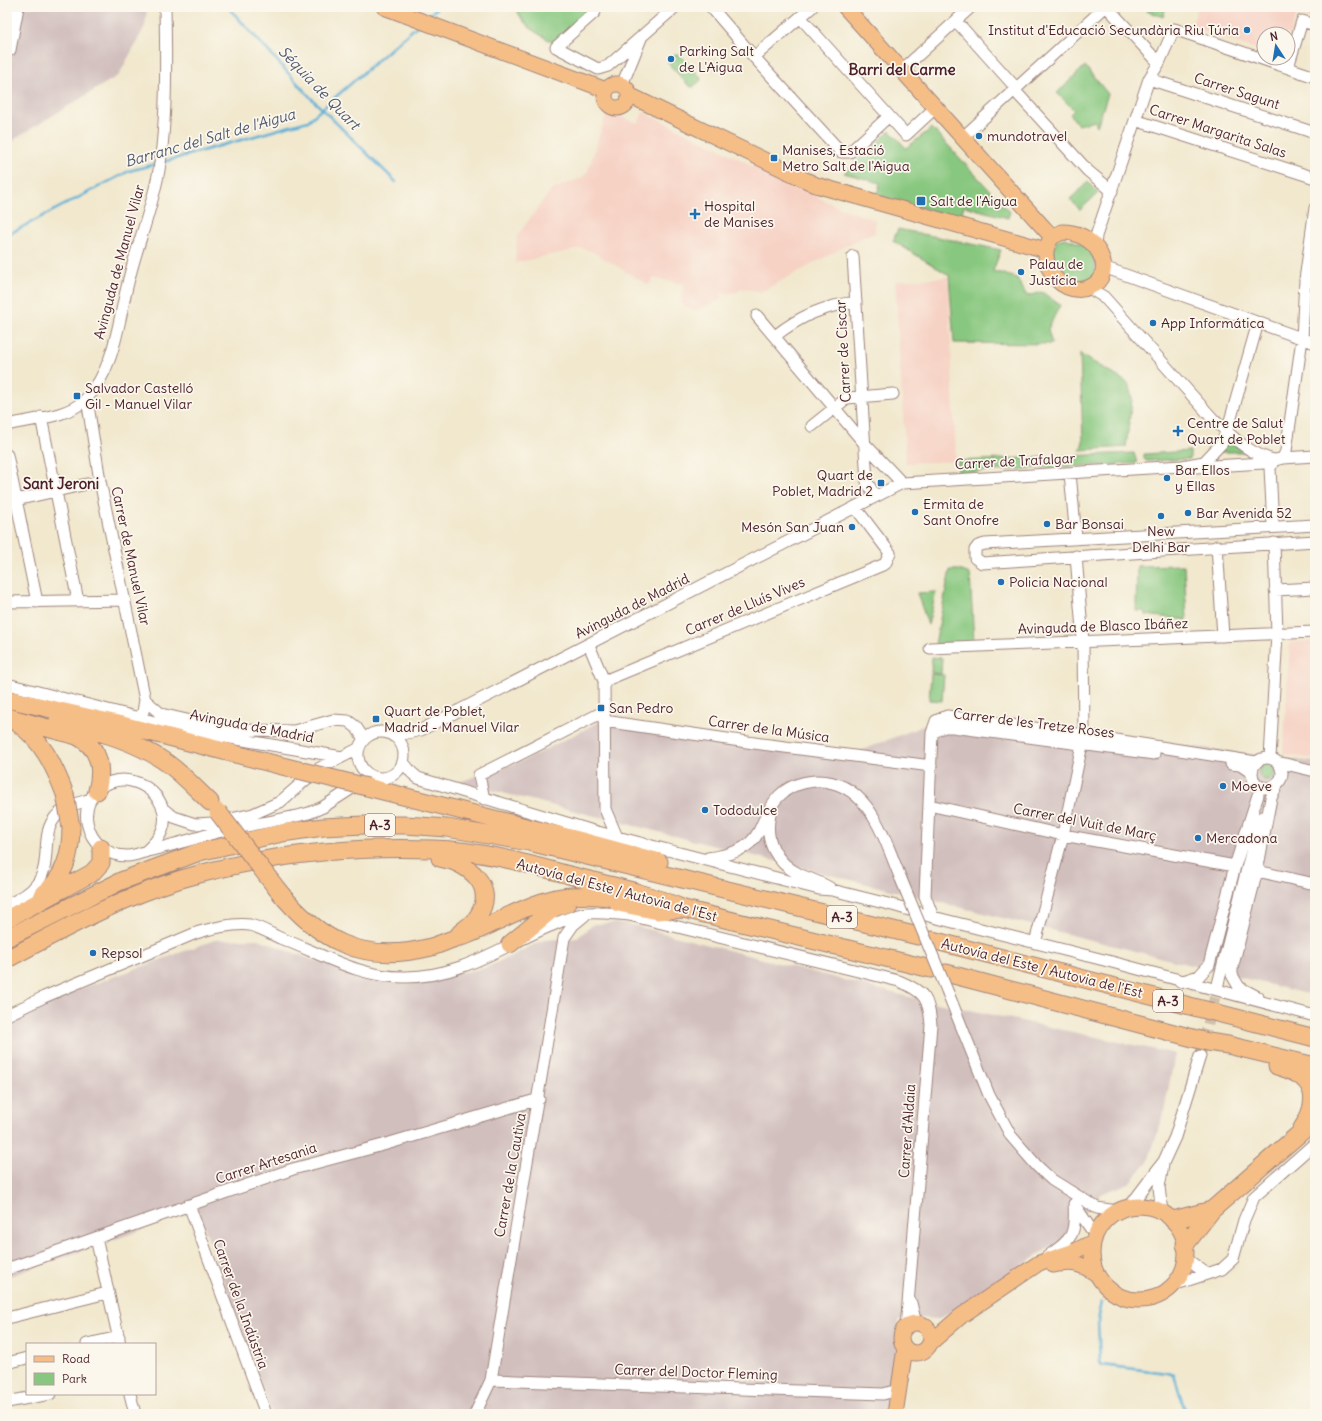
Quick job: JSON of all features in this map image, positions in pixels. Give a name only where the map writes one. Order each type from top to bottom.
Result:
[{"type":"highway","points":[[7,699],[122,725],[298,770],[369,782],[734,883],[749,888],[766,898]]},
{"type":"highway","points":[[37,706],[50,712],[123,731],[155,746],[188,772],[201,786],[214,807],[277,889],[304,920],[326,935],[350,946],[378,952],[396,953],[429,948],[465,936],[543,902],[557,898],[593,896],[620,898],[659,907],[664,910]]},
{"type":"highway","points":[[11,713],[122,738],[165,762],[214,807]]},
{"type":"highway","points":[[7,918],[29,904],[55,883],[69,857],[79,823],[69,810],[49,756],[37,740],[11,713]]},
{"type":"highway","points":[[11,713],[86,740],[96,753],[100,762],[101,774],[94,795]]},
{"type":"highway","name":"Autovía del Este / Autovia de l'Est","points":[[7,938],[121,881],[199,852],[282,833],[323,827],[364,825],[413,826],[488,834],[529,842],[725,891],[766,898],[1315,1038]]},
{"type":"highway","points":[[7,918],[92,873],[100,863],[102,848]]},
{"type":"highway","name":"Autovía del Este / Autovia de l'Est","points":[[7,959],[75,924],[130,899],[177,881],[244,863],[290,855],[372,848],[434,849],[511,861],[661,898],[684,909],[939,971],[1204,1049],[1228,1045],[1315,1066]]},
{"type":"highway","points":[[411,849],[430,857],[458,863],[476,876],[482,887],[484,898],[478,916],[453,939]]},
{"type":"highway","points":[[510,944],[536,921],[554,908],[565,904],[592,901],[614,902],[658,911],[684,909]]},
{"type":"highway","points":[[1204,1049],[1285,1068],[1295,1072],[1306,1081],[1313,1096],[1313,1107],[1310,1117],[1298,1134]]},
{"type":"highway","points":[[1185,1252],[1212,1210],[1298,1134],[1315,1121]]},
{"type":"highway","points":[[1167,1216],[1212,1210]]},
{"type":"main road","points":[[384,7],[606,90]]},
{"type":"main road","points":[[846,7],[1052,237]]},
{"type":"main road","points":[[625,90],[624,105],[613,107],[605,98],[606,90],[613,85],[625,90],[816,185],[1046,250]]},
{"type":"main road","points":[[1062,232],[1084,236],[1095,247],[1102,264],[1101,278],[1089,288],[1074,290],[1059,283],[1054,278],[1047,262],[1046,250],[1052,237],[1062,232]]},
{"type":"main road","points":[[911,1350],[926,1350],[930,1342],[960,1316],[1040,1263],[1077,1250],[1094,1238],[1108,1217],[1123,1209],[1146,1206],[1167,1216],[1181,1232],[1185,1252],[1181,1273],[1173,1285],[1157,1296],[1138,1300],[1119,1296],[1103,1284],[1096,1273],[1091,1254],[1094,1238]]},
{"type":"main road","points":[[1025,1273],[1051,1265],[1070,1262],[1079,1264],[1096,1273]]},
{"type":"main road","points":[[911,1350],[902,1338],[916,1326],[938,1324],[960,1316]]},
{"type":"main road","points":[[916,1326],[930,1334],[930,1342]]},
{"type":"main road","points":[[895,1414],[898,1394],[911,1350]]},
{"type":"street","points":[[10,50],[18,7]]},
{"type":"street","name":"Avinguda de Manuel Vilar","points":[[87,399],[109,363],[131,270],[148,216],[159,170],[162,142],[165,7]]},
{"type":"street","points":[[595,12],[556,47],[598,69],[608,66],[675,7]]},
{"type":"street","points":[[711,7],[754,57],[841,152],[850,152],[888,117]]},
{"type":"street","points":[[754,57],[812,7]]},
{"type":"street","points":[[902,70],[971,7]]},
{"type":"street","points":[[962,138],[1106,7],[1159,63]]},
{"type":"street","points":[[800,17],[888,117],[906,135],[935,108]]},
{"type":"street","points":[[956,21],[1088,171],[1112,191]]},
{"type":"street","points":[[1288,67],[1302,21],[1315,25]]},
{"type":"street","points":[[1095,247],[1096,236],[1149,79],[1159,63],[1174,29],[1315,77]]},
{"type":"street","points":[[625,90],[642,36]]},
{"type":"street","name":"Carrer Sagunt","points":[[1149,79],[1315,133]]},
{"type":"street","name":"Carrer Margarita Salas","points":[[1135,120],[1315,178]]},
{"type":"street","points":[[1099,180],[1110,176],[1122,162]]},
{"type":"street","points":[[1273,526],[1270,468],[1279,459],[1287,446],[1310,281],[1314,214]]},
{"type":"street","name":"Carrer de Ciscar","points":[[853,256],[867,482],[875,496]]},
{"type":"street","points":[[1102,264],[1109,269],[1315,343]]},
{"type":"street","points":[[1089,288],[1104,297],[1213,419],[1227,432],[1250,450],[1279,459]]},
{"type":"street","points":[[775,336],[793,322],[833,305],[856,302]]},
{"type":"street","points":[[757,316],[864,443],[902,483]]},
{"type":"street","name":"Carrer de Trafalgar","points":[[1182,466],[1204,462],[1222,443],[1227,432],[1257,326],[1261,324]]},
{"type":"street","points":[[812,426],[846,398],[893,394]]},
{"type":"street","points":[[7,425],[75,408],[87,399]]},
{"type":"street","name":"Carrer de Manuel Vilar","points":[[87,399],[100,481],[145,700]]},
{"type":"street","points":[[42,417],[78,601]]},
{"type":"street","points":[[1213,419],[1219,434],[1217,448]]},
{"type":"street","points":[[7,455],[37,602]]},
{"type":"street","name":"Carrer de Trafalgar","points":[[855,507],[902,483],[1182,466],[1214,467],[1264,463],[1279,459],[1315,456]]},
{"type":"street","points":[[1070,473],[1076,538]]},
{"type":"street","points":[[16,500],[100,481]]},
{"type":"street","name":"Carrer de Lluís Vives","points":[[604,681],[884,564],[890,552],[855,507]]},
{"type":"street","name":"Avinguda de Madrid","points":[[393,736],[421,730],[855,507]]},
{"type":"street","points":[[1315,525],[1273,526],[985,544],[978,546],[975,550],[975,558],[982,562],[1315,541]]},
{"type":"street","points":[[1218,984],[1258,826],[1280,779],[1281,768],[1274,760],[1277,634],[1274,543]]},
{"type":"street","points":[[1217,546],[1223,636]]},
{"type":"street","points":[[1035,943],[1063,835],[1082,739],[1082,642],[1076,556]]},
{"type":"street","points":[[1275,590],[1315,588]]},
{"type":"street","points":[[7,602],[124,600]]},
{"type":"street","name":"Avinguda de Blasco Ibáñez","points":[[930,648],[1315,632]]},
{"type":"street","points":[[589,645],[604,681],[605,808],[617,837]]},
{"type":"street","name":"Avinguda de Madrid","points":[[7,684],[190,731],[342,757]]},
{"type":"street","points":[[139,718],[143,712],[145,700]]},
{"type":"street","name":"Avinguda de Madrid","points":[[145,700],[161,714],[217,727],[246,730],[294,731],[333,720],[348,721],[356,727],[361,744]]},
{"type":"street","points":[[484,799],[479,776],[604,716]]},
{"type":"street","name":"Carrer de la Música","points":[[604,716],[754,743],[931,766]]},
{"type":"street","name":"Carrer de les Tretze Roses","points":[[931,766],[932,733],[936,721],[947,716],[1240,765],[1253,777]]},
{"type":"street","name":"Avinguda de Madrid","points":[[403,750],[421,730]]},
{"type":"street","points":[[61,811],[73,812],[79,823],[102,848],[116,855],[133,856],[217,832],[309,812],[323,807],[369,782],[377,779],[392,777],[403,762],[403,750],[400,742],[393,736],[385,732],[378,732],[342,757],[318,769],[280,802],[253,814],[213,823],[195,824],[174,817],[163,810]]},
{"type":"street","name":"Carrer de les Tretze Roses","points":[[1082,739],[1256,762]]},
{"type":"street","points":[[361,744],[360,763],[369,782]]},
{"type":"street","points":[[1258,826],[1258,795],[1253,777],[1256,762],[1264,758],[1312,771]]},
{"type":"street","points":[[403,762],[418,778],[590,830],[819,889],[832,890],[896,906],[933,917],[1108,961],[1266,1005],[1315,1016]]},
{"type":"street","points":[[931,766],[925,896],[933,917]]},
{"type":"street","points":[[1253,777],[1258,785],[1267,788],[1276,784],[1280,779],[1312,771]]},
{"type":"street","points":[[7,905],[28,893],[38,883],[46,864],[46,835],[52,820],[61,811],[94,795],[111,782],[121,780],[135,781],[151,790],[163,810],[164,822],[162,830],[153,845],[144,852]]},
{"type":"street","points":[[704,859],[725,855],[747,846],[754,840],[773,804],[779,796],[788,790],[810,781],[822,781],[846,788],[864,802],[874,816],[1000,1117],[1011,1136],[1024,1153],[1074,1204],[1094,1238]]},
{"type":"street","points":[[79,823],[94,795]]},
{"type":"street","points":[[1180,982],[1199,976],[1209,965],[1235,866],[1258,795]]},
{"type":"street","points":[[1266,1005],[1255,994],[1246,992],[1239,987],[1232,975],[1232,969],[1257,871],[1271,798]]},
{"type":"street","points":[[773,804],[768,822],[768,836],[777,857],[785,865],[799,874],[820,882],[832,890]]},
{"type":"street","name":"Carrer del Vuit de Març","points":[[929,805],[1063,835],[1235,866]]},
{"type":"street","points":[[1257,871],[1315,884]]},
{"type":"street","points":[[896,906],[919,905],[925,896]]},
{"type":"street","points":[[539,931],[553,931],[564,938],[573,925],[586,913]]},
{"type":"street","name":"Carrer d'Aldaia","points":[[7,1015],[44,997],[196,933],[214,928],[250,925],[334,962],[366,972],[386,976],[428,976],[456,970],[568,918],[586,913],[606,913],[629,915],[899,981],[924,996],[930,1006],[931,1025],[909,1298],[916,1326]]},
{"type":"street","name":"Carrer de la Cautiva","points":[[475,1414],[491,1380],[564,938]]},
{"type":"street","points":[[1167,1216],[1159,1187],[1164,1161],[1184,1114],[1204,1049]]},
{"type":"street","name":"Carrer Artesania","points":[[7,1269],[293,1169],[383,1145],[538,1099]]},
{"type":"street","points":[[1173,1285],[1222,1269],[1233,1259],[1244,1220],[1254,1197],[1315,1143]]},
{"type":"street","points":[[1052,1180],[1097,1208],[1123,1209],[1164,1161]]},
{"type":"street","points":[[1040,1263],[1066,1242],[1072,1234],[1075,1225],[1074,1204]]},
{"type":"street","name":"Carrer de la Indústria","points":[[189,1205],[266,1414]]},
{"type":"street","points":[[95,1343],[120,1340],[107,1293],[96,1238]]},
{"type":"street","points":[[1185,1252],[1207,1274]]},
{"type":"street","points":[[7,1318],[107,1293]]},
{"type":"street","points":[[7,1362],[26,1358]]},
{"type":"street","name":"Carrer del Doctor Fleming","points":[[491,1380],[898,1394]]},
{"type":"street","points":[[7,1402],[45,1395]]},
{"type":"street","points":[[130,1395],[135,1414]]},
{"type":"shaded area","points":[[7,7],[147,7],[145,26],[119,75],[16,138],[7,148]]},
{"type":"shaded area","name":"Institut d'Educació Secundària Riu Túria","points":[[1197,7],[1315,7],[1315,19],[1297,14],[1293,26],[1256,26],[1256,49],[1192,27]]},
{"type":"shaded area","name":"Hospital de Manises","points":[[607,112],[638,123],[643,112],[840,208],[875,220],[875,233],[862,237],[761,292],[741,288],[737,292],[722,294],[722,300],[694,311],[681,303],[683,284],[653,278],[649,285],[591,251],[582,248],[515,263],[517,236],[551,190],[582,178],[588,171]]},
{"type":"shaded area","points":[[948,277],[956,461],[906,463],[895,281]]},
{"type":"shaded area","points":[[1315,641],[1315,759],[1283,754],[1290,642]]},
{"type":"shaded area","points":[[948,716],[1315,762],[1315,996],[459,782],[525,760],[599,722],[855,753]]},
{"type":"shaded area","points":[[624,923],[905,996],[1175,1054],[1163,1117],[1148,1161],[1129,1183],[1101,1194],[1060,1241],[939,1319],[919,1318],[899,1320],[894,1382],[889,1414],[272,1414],[198,1210],[7,1277],[7,1024],[61,996],[215,940],[258,939],[313,960],[403,985],[488,967],[544,940],[577,938],[594,924]]},
{"type":"green space","points":[[516,7],[596,7],[554,43],[526,24]]},
{"type":"green space","points":[[1148,7],[1166,7],[1163,17],[1146,11]]},
{"type":"green space","points":[[676,54],[680,55],[700,77],[701,80],[693,87],[689,86],[668,63]]},
{"type":"green space","points":[[1085,66],[1108,94],[1097,126],[1095,121],[1078,125],[1070,114],[1074,110],[1057,93]]},
{"type":"green space","points":[[932,128],[1010,212],[1008,218],[964,206],[960,219],[877,195],[880,183],[844,173],[890,131],[906,148]]},
{"type":"green space","points":[[1088,182],[1098,193],[1080,210],[1070,199]]},
{"type":"green space","points":[[898,229],[1001,250],[993,271],[1017,278],[1027,296],[1042,292],[1060,305],[1048,329],[1052,344],[954,343],[949,275],[893,241]]},
{"type":"green space","points":[[1064,238],[1083,246],[1092,255],[1095,261],[1094,276],[1082,284],[1065,280],[1050,258],[1057,240]]},
{"type":"green space","points":[[1080,354],[1128,383],[1132,399],[1126,447],[1080,450],[1083,442]]},
{"type":"green space","points":[[1228,439],[1244,452],[1217,452]]},
{"type":"green space","points":[[1190,451],[1190,459],[1147,461],[1144,459],[1144,454]]},
{"type":"green space","points":[[1134,453],[1137,463],[957,473],[958,461]]},
{"type":"green space","points":[[1184,565],[1187,620],[1146,615],[1145,611],[1136,611],[1137,566]]},
{"type":"green space","points":[[950,570],[959,570],[970,574],[974,642],[935,644]]},
{"type":"green space","points":[[936,592],[928,625],[917,593]]},
{"type":"green space","points":[[932,657],[942,658],[941,674],[931,673]]},
{"type":"green space","points":[[931,674],[944,675],[942,701],[929,700]]},
{"type":"green space","points":[[1264,764],[1270,764],[1275,769],[1273,778],[1270,780],[1264,780],[1259,775],[1259,769]]},
{"type":"waterway","name":"Séquia de Quart","points":[[228,7],[311,98],[396,182]]},
{"type":"waterway","name":"Barranc del Salt de l'Aigua","points":[[426,18],[438,7]]},
{"type":"waterway","name":"Barranc del Salt de l'Aigua","points":[[163,162],[308,121],[418,25]]},
{"type":"waterway","name":"Barranc del Salt de l'Aigua","points":[[7,235],[129,171],[156,164]]},
{"type":"waterway","points":[[1102,1302],[1098,1321],[1100,1362],[1102,1365],[1174,1375],[1186,1414]]},
{"type":"tunnel","points":[[1200,1056],[1218,984]]},
{"type":"place","name":"Institut d'Educació Secundària Riu Túria","points":[[1247,30]]},
{"type":"place","name":"Parking Salt de L'Aigua","points":[[671,59]]},
{"type":"place","name":"mundotravel","points":[[979,136]]},
{"type":"place","name":"Manises, Estació Metro Salt de l'Aigua","points":[[774,158]]},
{"type":"place","name":"Salt de l'Aigua","points":[[921,201]]},
{"type":"place","name":"Hospital de Manises","points":[[695,214]]},
{"type":"place","name":"Palau de Justícia","points":[[1021,272]]},
{"type":"place","name":"App Informática","points":[[1153,323]]},
{"type":"place","name":"Salvador Castelló Gil - Manuel Vilar","points":[[77,396]]},
{"type":"place","name":"Centre de Salut Quart de Poblet","points":[[1178,431]]},
{"type":"place","name":"Bar Ellos y Ellas","points":[[1167,478]]},
{"type":"place","name":"Quart de Poblet, Madrid 2","points":[[881,483]]},
{"type":"place","name":"Ermita de Sant Onofre","points":[[915,512]]},
{"type":"place","name":"Bar Avenida 52","points":[[1188,513]]},
{"type":"place","name":"New Delhi Bar","points":[[1161,516]]},
{"type":"place","name":"Bar Bonsai","points":[[1047,524]]},
{"type":"place","name":"Mesón San Juan","points":[[852,527]]},
{"type":"place","name":"Policia Nacional","points":[[1001,582]]},
{"type":"place","name":"San Pedro","points":[[601,708]]},
{"type":"place","name":"Quart de Poblet, Madrid - Manuel Vilar","points":[[376,719]]},
{"type":"place","name":"Moeve","points":[[1223,786]]},
{"type":"place","name":"Tododulce","points":[[705,810]]},
{"type":"place","name":"Mercadona","points":[[1198,838]]},
{"type":"place","name":"Repsol","points":[[93,953]]},
{"type":"district","name":"Barri del Carme","points":[[902,70]]},
{"type":"district","name":"Sant Jeroni","points":[[61,484]]}]
